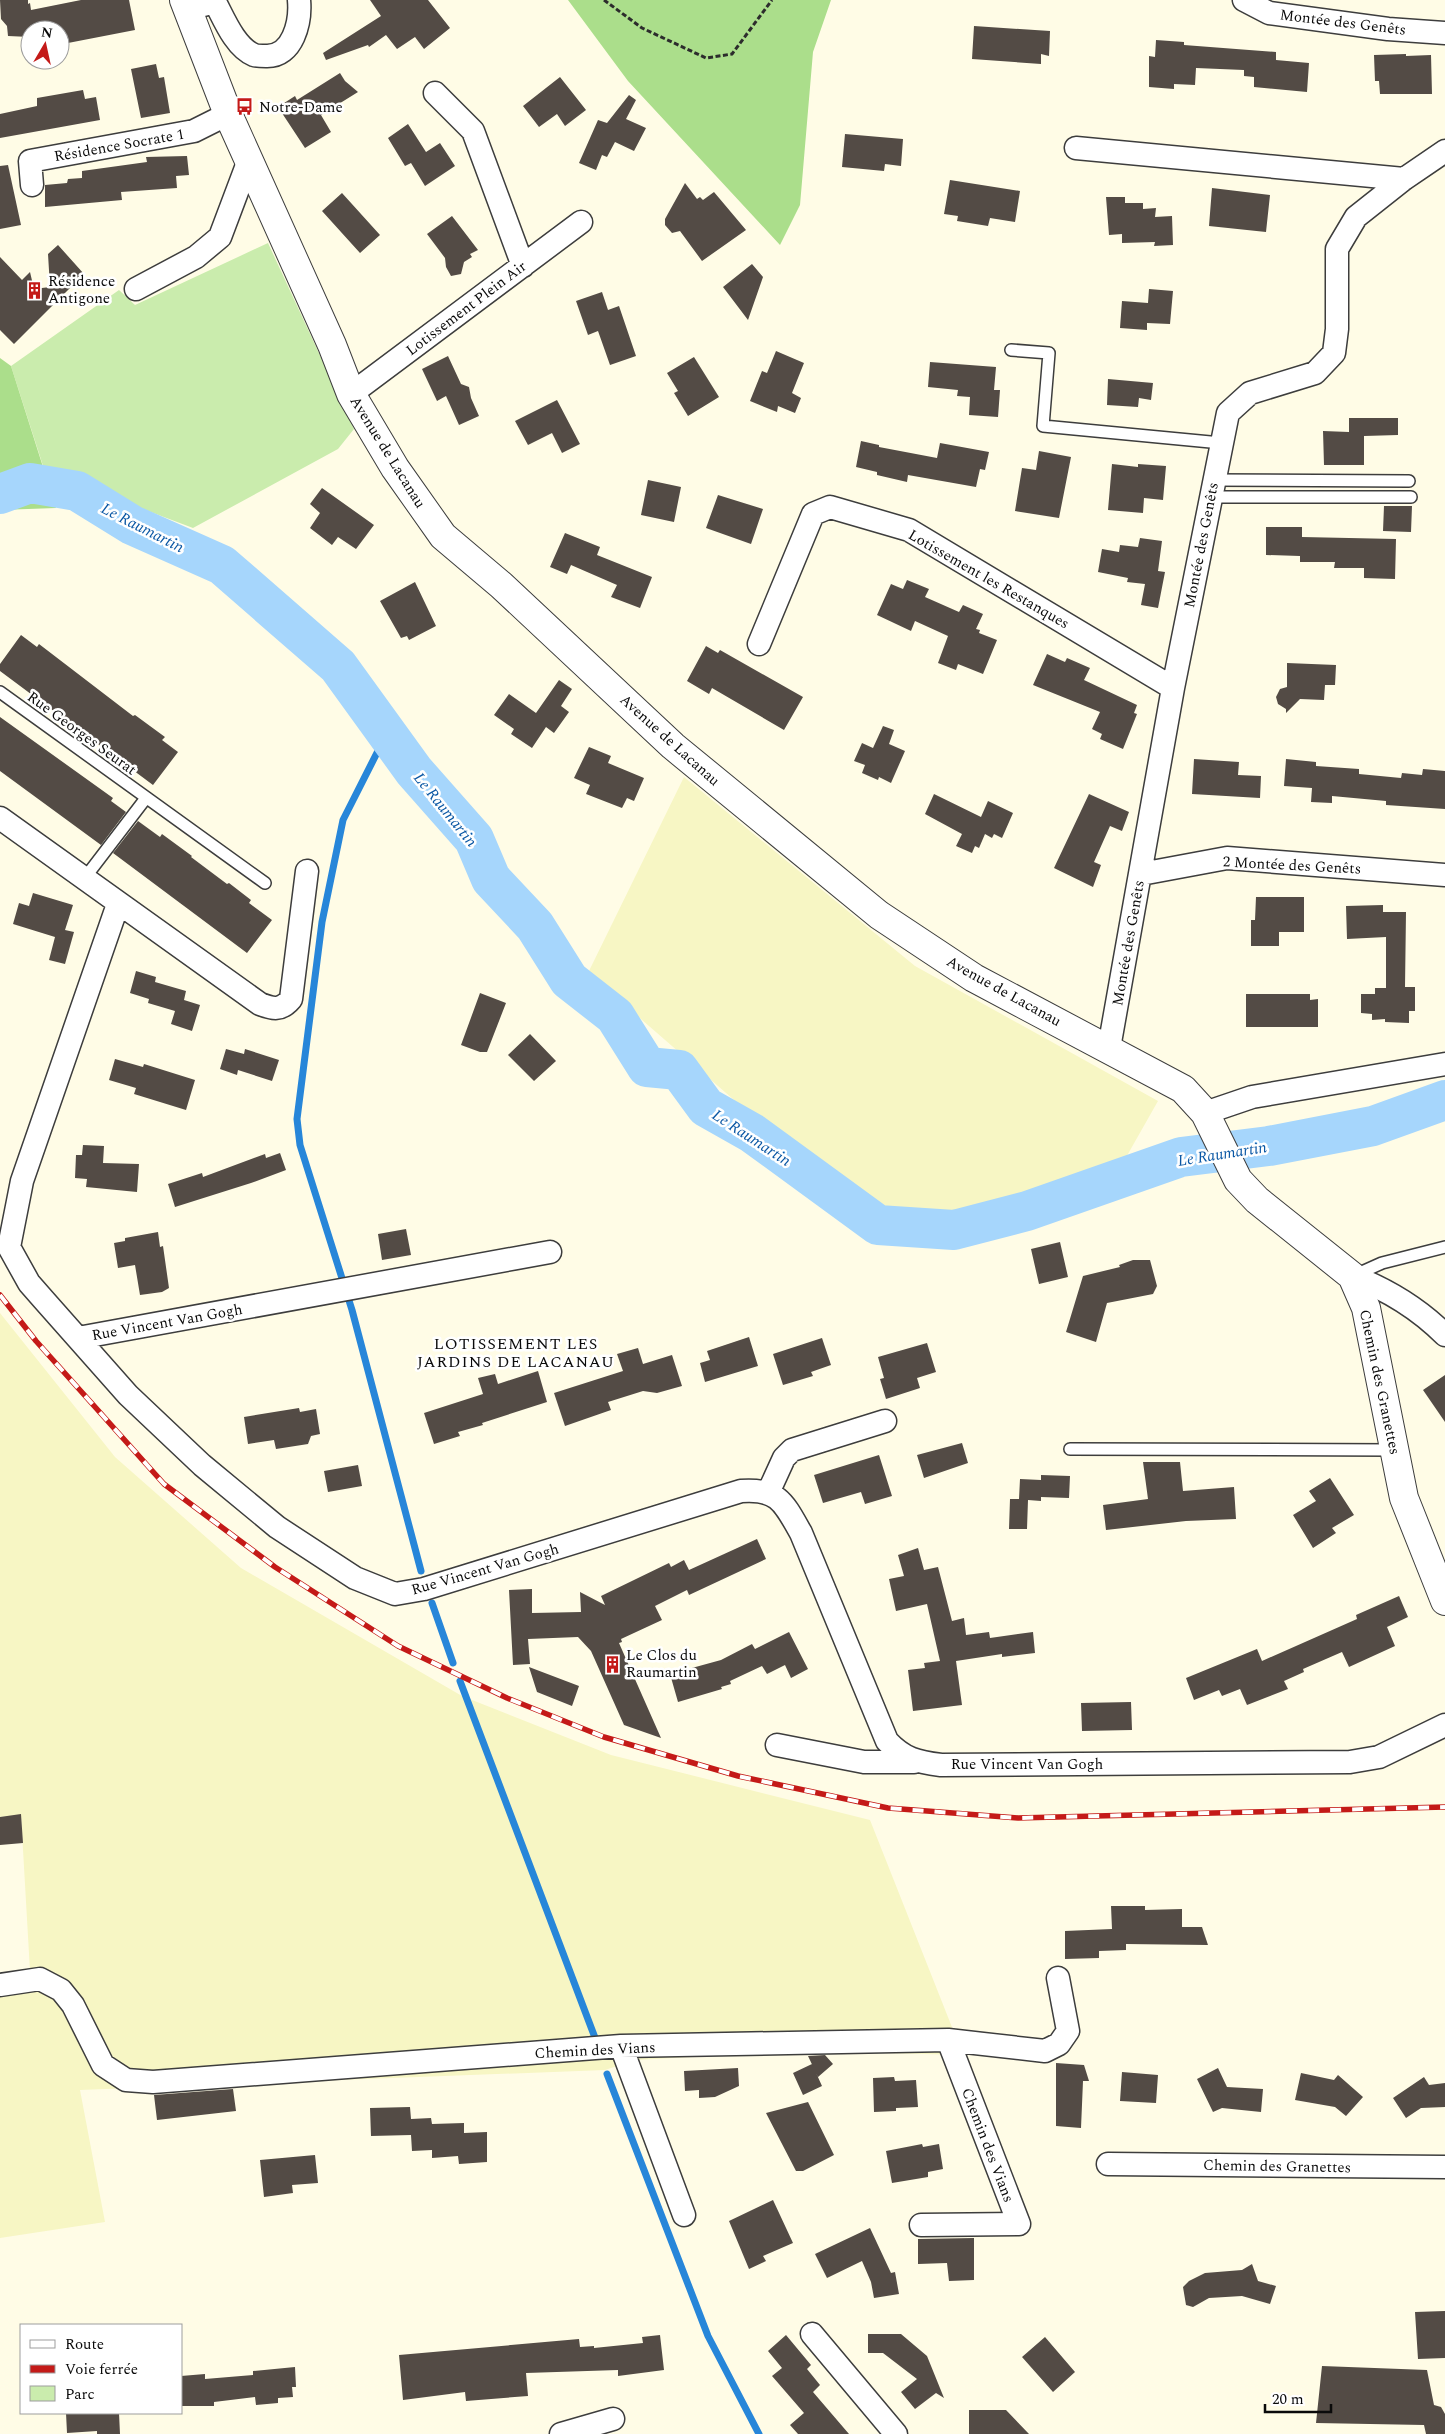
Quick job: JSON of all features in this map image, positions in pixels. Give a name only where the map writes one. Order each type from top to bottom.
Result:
[{"type":"street","points":[[186,4],[215,2],[239,43],[254,56],[275,56],[285,50],[294,38],[299,0]]},
{"type":"street","name":"Montée des Genêts","points":[[1244,0],[1269,13],[1388,29],[1445,33]]},
{"type":"street","name":"Avenue de Lacanau","points":[[186,4],[228,114],[332,345],[351,394],[395,468],[443,536],[508,591],[673,746],[879,915],[974,978],[1109,1048],[1183,1089],[1205,1113],[1238,1180]]},
{"type":"street","points":[[435,93],[473,130],[524,266]]},
{"type":"street","name":"Résidence Socrate 1","points":[[32,185],[30,161],[194,131],[228,114]]},
{"type":"street","points":[[1076,148],[1404,179]]},
{"type":"street","name":"Montée des Genêts","points":[[1109,1048],[1173,688],[1228,413],[1250,393],[1315,373],[1334,353],[1337,328],[1337,249],[1356,217],[1445,150]]},
{"type":"street","points":[[136,289],[196,257],[220,237],[249,160]]},
{"type":"street","name":"Lotissement Plein Air","points":[[351,394],[582,222]]},
{"type":"street","name":"Lotissement les Restanques","points":[[758,644],[814,514],[830,508],[909,530],[1173,688]]},
{"type":"street","points":[[0,818],[260,1004],[274,1009],[285,1007],[291,999],[307,871]]},
{"type":"street","name":"2 Montée des Genêts","points":[[1141,874],[1226,858],[1445,875]]},
{"type":"street","name":"Rue Vincent Van Gogh","points":[[118,904],[22,1181],[9,1247],[29,1282],[128,1395],[202,1465],[277,1527],[355,1578],[395,1594],[424,1589],[741,1491],[760,1489],[775,1496],[790,1514],[801,1534],[888,1741],[898,1753],[918,1762],[941,1765],[1350,1762],[1379,1757],[1445,1725]]},
{"type":"street","points":[[1205,1113],[1252,1097],[1445,1064]]},
{"type":"street","name":"Chemin des Granettes","points":[[1238,1180],[1257,1200],[1352,1276],[1366,1308],[1404,1498],[1445,1601]]},
{"type":"street","name":"Rue Vincent Van Gogh","points":[[78,1338],[550,1252]]},
{"type":"street","points":[[1352,1276],[1379,1286],[1432,1322],[1445,1335]]},
{"type":"street","points":[[768,1493],[784,1458],[792,1450],[885,1421]]},
{"type":"street","points":[[777,1746],[864,1762],[918,1762]]},
{"type":"street","points":[[948,2040],[1045,2051],[1059,2044],[1068,2031],[1058,1978]]},
{"type":"street","name":"Chemin des Vians","points":[[0,1985],[40,1980],[61,1990],[73,2005],[103,2065],[126,2080],[153,2082],[621,2046],[948,2040],[1019,2224],[921,2225]]},
{"type":"street","points":[[621,2046],[684,2215]]},
{"type":"street","name":"Chemin des Granettes","points":[[1108,2164],[1445,2167]]},
{"type":"street","points":[[812,2334],[896,2434]]},
{"type":"street","points":[[561,2434],[613,2419]]},
{"type":"lane","points":[[1011,350],[1049,353],[1043,426],[1221,443]]},
{"type":"lane","points":[[1212,489],[1409,481]]},
{"type":"lane","points":[[1212,489],[1411,497]]},
{"type":"lane","name":"Rue Georges Seurat","points":[[0,692],[265,883]]},
{"type":"lane","points":[[84,879],[146,798]]},
{"type":"lane","points":[[1352,1276],[1382,1264],[1445,1247]]},
{"type":"lane","points":[[1070,1449],[1394,1450]]},
{"type":"path","points":[[604,0],[642,28],[706,58],[732,54],[772,0]]},
{"type":"green space","points":[[568,0],[831,0],[813,52],[800,205],[780,245],[628,81]]},
{"type":"green space","points":[[268,243],[354,429],[338,449],[193,528],[45,472],[11,366],[119,290],[135,305]]},
{"type":"green space","points":[[0,358],[11,366],[56,508],[0,510]]},
{"type":"green space","points":[[684,777],[915,966],[1158,1101],[1120,1168],[937,1216],[878,1225],[588,973]]},
{"type":"green space","points":[[0,1313],[115,1457],[241,1568],[462,1696],[611,1755],[870,1820],[963,2055],[806,2051],[635,2060],[605,2070],[80,2090],[105,2222],[0,2238],[0,1976],[30,1971],[21,1815],[0,1817]]},
{"type":"building","points":[[0,0],[28,0],[31,10],[81,0],[129,0],[135,30],[70,43],[70,20],[20,20],[20,37],[8,36],[7,26],[1,19]]},
{"type":"building","points":[[370,0],[428,0],[450,28],[424,49],[415,37],[397,49],[386,35],[369,47],[368,45],[326,60],[323,53],[381,16]]},
{"type":"building","points":[[974,26],[1050,31],[1049,56],[1041,54],[1041,64],[972,59]]},
{"type":"building","points":[[1156,40],[1184,42],[1184,45],[1276,52],[1276,60],[1309,63],[1307,92],[1254,87],[1254,77],[1244,76],[1244,70],[1196,68],[1195,85],[1174,84],[1174,89],[1149,87],[1149,56],[1155,57]]},
{"type":"building","points":[[1406,54],[1406,56],[1431,55],[1432,94],[1380,94],[1379,81],[1375,81],[1374,55]]},
{"type":"building","points":[[156,64],[159,78],[164,77],[170,113],[141,118],[131,69]]},
{"type":"building","points":[[340,73],[345,81],[358,92],[321,115],[331,132],[305,148],[278,107],[295,96],[297,100]]},
{"type":"building","points":[[560,77],[586,110],[565,126],[557,114],[539,127],[523,106]]},
{"type":"building","points":[[83,90],[85,99],[96,97],[100,120],[0,138],[0,114],[37,106],[37,98]]},
{"type":"building","points":[[629,95],[636,100],[626,119],[646,128],[634,151],[615,142],[607,157],[602,155],[596,170],[579,163],[598,120],[607,123]]},
{"type":"building","points":[[408,124],[426,152],[440,143],[455,166],[425,186],[411,163],[405,166],[388,138]]},
{"type":"building","points":[[845,134],[903,139],[901,166],[885,164],[884,171],[842,167]]},
{"type":"building","points":[[187,156],[189,175],[176,176],[177,188],[121,192],[122,200],[45,207],[45,185],[67,183],[68,179],[82,178],[82,171],[147,162],[146,157]]},
{"type":"building","points":[[8,165],[21,225],[0,229],[0,166]]},
{"type":"building","points":[[950,180],[1020,191],[1015,222],[990,218],[988,226],[957,221],[958,216],[944,214]]},
{"type":"building","points":[[685,183],[697,199],[700,197],[703,200],[714,192],[746,230],[702,261],[680,231],[672,233],[665,225],[665,219]]},
{"type":"building","points":[[1212,188],[1270,195],[1266,232],[1209,226]]},
{"type":"building","points":[[342,193],[380,235],[360,253],[322,211]]},
{"type":"building","points":[[1106,197],[1125,197],[1125,203],[1143,203],[1143,209],[1156,208],[1155,217],[1172,216],[1173,245],[1154,246],[1155,242],[1122,243],[1122,234],[1109,235]]},
{"type":"building","points":[[452,216],[478,250],[470,254],[472,257],[464,262],[461,274],[451,276],[446,267],[445,258],[427,234]]},
{"type":"building","name":"Résidence Antigone","points":[[58,245],[84,274],[14,344],[0,330],[0,257],[22,280],[30,272],[34,289],[50,287],[48,254]]},
{"type":"building","points":[[752,264],[763,277],[748,320],[723,287]]},
{"type":"building","points":[[1149,289],[1173,291],[1170,324],[1147,323],[1147,330],[1120,328],[1122,301],[1148,303]]},
{"type":"building","points":[[602,292],[608,310],[619,306],[636,356],[610,365],[598,331],[588,335],[576,301]]},
{"type":"building","points":[[776,351],[804,363],[792,393],[801,398],[795,413],[778,406],[777,412],[750,401],[762,371],[767,373]]},
{"type":"building","points":[[448,356],[461,384],[469,387],[471,398],[479,416],[459,425],[446,396],[437,401],[422,369]]},
{"type":"building","points":[[694,357],[719,397],[688,416],[674,393],[678,391],[667,373]]},
{"type":"building","points":[[930,362],[996,367],[994,390],[1000,390],[998,417],[969,415],[970,397],[957,396],[958,390],[928,387]]},
{"type":"building","points":[[1108,379],[1153,383],[1151,400],[1139,398],[1138,407],[1107,405]]},
{"type":"building","points":[[557,400],[580,444],[562,453],[552,433],[528,445],[515,421]]},
{"type":"building","points":[[1349,418],[1398,418],[1398,435],[1364,436],[1364,465],[1324,465],[1323,431],[1349,432]]},
{"type":"building","points":[[861,441],[879,445],[879,447],[937,458],[940,443],[989,452],[985,470],[980,469],[976,487],[908,475],[907,482],[877,475],[877,472],[856,467]]},
{"type":"building","points":[[1039,451],[1071,457],[1059,518],[1015,511],[1022,468],[1036,470]]},
{"type":"building","points":[[1112,464],[1138,467],[1138,464],[1166,466],[1163,500],[1144,498],[1143,513],[1108,510]]},
{"type":"building","points":[[648,480],[681,487],[674,522],[641,515]]},
{"type":"building","points":[[322,488],[374,525],[356,549],[338,537],[332,545],[310,528],[320,513],[310,504]]},
{"type":"building","points":[[718,495],[763,509],[751,544],[706,528]]},
{"type":"building","points":[[1384,506],[1412,506],[1411,532],[1383,531]]},
{"type":"building","points":[[1266,527],[1302,527],[1302,537],[1396,539],[1395,579],[1364,578],[1364,568],[1334,568],[1335,562],[1300,562],[1300,556],[1266,555]]},
{"type":"building","points":[[565,533],[600,547],[597,555],[652,577],[640,608],[611,597],[617,585],[571,565],[567,574],[550,567]]},
{"type":"building","points":[[1140,538],[1162,541],[1158,571],[1165,572],[1158,608],[1141,605],[1145,584],[1127,582],[1128,578],[1098,572],[1102,549],[1119,552],[1120,545],[1138,547]]},
{"type":"building","points":[[907,580],[929,589],[925,597],[959,612],[963,605],[983,614],[976,629],[980,630],[979,633],[997,640],[983,674],[958,664],[956,670],[938,663],[948,636],[915,621],[911,631],[877,615],[891,584],[903,589]]},
{"type":"building","points":[[415,582],[436,626],[409,640],[407,636],[401,638],[380,601]]},
{"type":"building","points":[[21,635],[37,647],[39,644],[133,716],[135,715],[165,737],[162,740],[178,752],[153,785],[0,671],[0,664]]},
{"type":"building","points":[[706,646],[718,653],[720,650],[803,697],[784,730],[712,688],[709,694],[687,681]]},
{"type":"building","points":[[1047,654],[1065,662],[1067,658],[1090,668],[1084,680],[1137,705],[1134,713],[1137,714],[1123,749],[1100,739],[1102,734],[1092,729],[1100,712],[1033,685]]},
{"type":"building","points":[[1287,663],[1336,665],[1335,685],[1325,685],[1324,700],[1300,699],[1286,713],[1286,709],[1278,704],[1276,697],[1280,689],[1287,687]]},
{"type":"building","points":[[559,680],[572,689],[561,706],[569,712],[554,733],[546,727],[532,748],[511,734],[514,729],[494,715],[509,694],[536,713]]},
{"type":"building","points":[[0,717],[113,798],[111,801],[126,812],[101,845],[0,771]]},
{"type":"building","points":[[883,726],[894,730],[889,744],[905,751],[891,783],[879,777],[878,780],[862,773],[865,765],[854,761],[862,743],[873,748]]},
{"type":"building","points":[[589,747],[611,756],[608,763],[644,778],[634,801],[627,798],[622,808],[586,794],[590,785],[574,778]]},
{"type":"building","points":[[1194,759],[1239,762],[1238,775],[1261,776],[1260,798],[1192,794]]},
{"type":"building","points":[[1286,759],[1316,762],[1316,766],[1359,769],[1359,774],[1401,778],[1402,773],[1422,775],[1423,769],[1445,771],[1445,809],[1386,805],[1386,801],[1332,796],[1332,803],[1311,802],[1312,788],[1284,786]]},
{"type":"building","points":[[934,794],[981,817],[988,801],[1013,813],[1002,838],[994,834],[992,838],[985,834],[979,848],[975,846],[972,853],[956,846],[962,834],[925,814]]},
{"type":"building","points":[[1089,794],[1129,812],[1122,831],[1110,826],[1094,862],[1101,865],[1093,887],[1054,868]]},
{"type":"building","points":[[138,821],[160,837],[162,834],[227,884],[229,883],[251,900],[249,903],[272,920],[247,953],[113,853]]},
{"type":"building","points":[[33,893],[73,905],[65,930],[74,932],[65,964],[49,960],[55,937],[13,924],[19,903],[29,906]]},
{"type":"building","points":[[1256,897],[1304,897],[1304,932],[1279,932],[1279,946],[1251,946],[1251,920],[1255,920]]},
{"type":"building","points":[[1383,905],[1383,912],[1406,912],[1405,987],[1415,987],[1415,1011],[1409,1011],[1409,1023],[1385,1022],[1385,1019],[1372,1020],[1372,1014],[1361,1013],[1361,994],[1375,994],[1375,988],[1386,988],[1386,937],[1347,939],[1346,906]]},
{"type":"building","points":[[136,971],[156,977],[155,982],[186,991],[184,1000],[200,1005],[192,1031],[171,1024],[175,1011],[148,1003],[149,999],[130,993]]},
{"type":"building","points":[[480,993],[506,1003],[487,1052],[480,1052],[461,1045]]},
{"type":"building","points":[[1246,994],[1310,994],[1310,1000],[1318,999],[1318,1027],[1246,1027]]},
{"type":"building","points":[[530,1034],[556,1061],[534,1081],[508,1055]]},
{"type":"building","points":[[226,1049],[244,1054],[245,1049],[279,1060],[272,1081],[238,1070],[237,1075],[220,1069]]},
{"type":"building","points":[[115,1059],[143,1067],[144,1064],[195,1080],[186,1110],[134,1094],[136,1088],[109,1080]]},
{"type":"building","points":[[83,1145],[104,1146],[103,1163],[139,1164],[137,1192],[86,1187],[87,1179],[75,1178],[76,1155],[82,1155]]},
{"type":"building","points":[[280,1153],[286,1170],[175,1207],[168,1184],[202,1173],[203,1177],[265,1154],[266,1158]]},
{"type":"building","points":[[406,1229],[411,1255],[382,1260],[378,1234]]},
{"type":"building","points":[[158,1232],[160,1247],[163,1246],[169,1288],[162,1292],[140,1295],[135,1265],[118,1268],[114,1243],[125,1241],[125,1238]]},
{"type":"building","points":[[1060,1242],[1068,1277],[1039,1284],[1031,1249]]},
{"type":"building","points":[[1133,1260],[1150,1260],[1157,1286],[1153,1294],[1107,1303],[1096,1342],[1066,1332],[1083,1276],[1120,1267],[1119,1265]]},
{"type":"building","points":[[749,1337],[758,1366],[705,1382],[700,1363],[710,1360],[707,1351]]},
{"type":"building","points":[[822,1338],[831,1365],[811,1372],[813,1376],[783,1385],[773,1354]]},
{"type":"building","points":[[927,1343],[936,1372],[917,1378],[920,1388],[886,1399],[880,1379],[884,1378],[878,1357]]},
{"type":"building","points":[[638,1348],[643,1364],[672,1355],[682,1386],[657,1393],[643,1391],[608,1402],[611,1410],[565,1426],[554,1393],[623,1371],[617,1354]]},
{"type":"building","points":[[538,1371],[547,1402],[482,1423],[483,1425],[458,1432],[460,1436],[434,1444],[424,1413],[483,1394],[478,1378],[495,1374],[498,1384]]},
{"type":"building","points":[[1445,1375],[1445,1422],[1423,1390]]},
{"type":"building","points":[[299,1408],[300,1412],[316,1409],[320,1434],[311,1436],[308,1444],[276,1449],[274,1440],[248,1444],[244,1417]]},
{"type":"building","points":[[962,1443],[968,1463],[924,1478],[917,1455]]},
{"type":"building","points":[[879,1455],[892,1496],[865,1504],[861,1492],[823,1503],[814,1475]]},
{"type":"building","points":[[1143,1462],[1180,1462],[1183,1491],[1234,1487],[1236,1519],[1186,1521],[1106,1530],[1103,1505],[1148,1499]]},
{"type":"building","points":[[358,1465],[362,1486],[328,1492],[324,1471]]},
{"type":"building","points":[[1041,1475],[1070,1476],[1069,1498],[1041,1497],[1041,1501],[1028,1500],[1027,1529],[1009,1529],[1010,1499],[1019,1499],[1020,1479],[1041,1480]]},
{"type":"building","points":[[1330,1478],[1354,1515],[1332,1528],[1336,1533],[1313,1548],[1293,1515],[1316,1501],[1309,1491]]},
{"type":"building","points":[[757,1539],[766,1559],[689,1595],[687,1590],[655,1606],[662,1620],[621,1639],[622,1642],[619,1643],[661,1738],[624,1725],[591,1651],[578,1637],[528,1639],[530,1664],[513,1665],[509,1590],[532,1589],[532,1613],[581,1612],[580,1592],[605,1605],[601,1596],[669,1563],[671,1567],[684,1560],[689,1570]]},
{"type":"building","points":[[918,1548],[924,1570],[938,1567],[952,1621],[964,1618],[966,1635],[989,1632],[990,1638],[1033,1632],[1035,1653],[1002,1657],[1002,1654],[956,1661],[962,1705],[913,1711],[908,1670],[925,1668],[924,1663],[940,1661],[927,1604],[896,1611],[889,1579],[904,1576],[898,1555]]},
{"type":"building","points":[[1399,1596],[1408,1617],[1387,1627],[1395,1646],[1349,1667],[1342,1652],[1303,1669],[1304,1672],[1284,1681],[1288,1689],[1247,1705],[1240,1689],[1222,1696],[1219,1690],[1194,1700],[1186,1678],[1257,1649],[1262,1661],[1357,1619],[1356,1615]]},
{"type":"building","points":[[789,1632],[808,1669],[791,1678],[785,1665],[767,1674],[762,1666],[730,1681],[731,1684],[721,1687],[722,1689],[678,1702],[670,1674],[721,1660],[752,1644],[755,1649]]},
{"type":"building","points":[[529,1667],[579,1686],[572,1706],[537,1692]]},
{"type":"building","points":[[1131,1702],[1132,1730],[1082,1731],[1081,1703]]},
{"type":"building","points":[[21,1814],[23,1843],[0,1845],[0,1817]]},
{"type":"building","points":[[1111,1906],[1145,1906],[1145,1910],[1182,1909],[1182,1927],[1202,1927],[1208,1945],[1126,1944],[1126,1950],[1099,1951],[1099,1958],[1065,1959],[1065,1931],[1112,1929]]},
{"type":"building","points":[[825,2055],[833,2064],[818,2077],[808,2056]]},
{"type":"building","points":[[1056,2063],[1084,2065],[1089,2081],[1083,2081],[1081,2128],[1056,2126]]},
{"type":"building","points":[[812,2064],[822,2086],[803,2095],[793,2073]]},
{"type":"building","points":[[738,2068],[739,2086],[715,2097],[699,2098],[699,2090],[685,2091],[684,2071]]},
{"type":"building","points":[[1218,2068],[1227,2087],[1263,2089],[1261,2112],[1222,2108],[1213,2112],[1197,2079]]},
{"type":"building","points":[[1122,2072],[1158,2075],[1156,2103],[1120,2101]]},
{"type":"building","points":[[1301,2073],[1334,2080],[1338,2075],[1363,2097],[1346,2116],[1335,2107],[1295,2100]]},
{"type":"building","points":[[894,2077],[895,2081],[916,2080],[918,2107],[874,2112],[873,2078]]},
{"type":"building","points":[[1424,2077],[1429,2085],[1445,2083],[1445,2107],[1421,2108],[1406,2118],[1393,2098]]},
{"type":"building","points":[[233,2089],[236,2111],[157,2120],[154,2095]]},
{"type":"building","points":[[808,2102],[834,2155],[803,2171],[796,2171],[766,2113]]},
{"type":"building","points":[[410,2107],[411,2119],[431,2118],[432,2124],[464,2123],[464,2133],[487,2132],[487,2162],[459,2164],[458,2156],[432,2158],[432,2150],[412,2151],[411,2135],[371,2136],[370,2108]]},
{"type":"building","points":[[922,2144],[923,2147],[939,2144],[943,2169],[928,2172],[928,2177],[892,2183],[886,2151]]},
{"type":"building","points":[[315,2155],[318,2183],[292,2185],[293,2193],[264,2197],[260,2160]]},
{"type":"building","points":[[773,2200],[793,2243],[763,2256],[766,2261],[749,2269],[729,2221]]},
{"type":"building","points":[[870,2228],[891,2273],[895,2272],[899,2294],[874,2298],[871,2282],[862,2261],[827,2278],[815,2254]]},
{"type":"building","points":[[974,2238],[974,2280],[949,2281],[947,2263],[918,2264],[918,2239]]},
{"type":"building","points":[[1252,2264],[1258,2281],[1276,2286],[1270,2304],[1242,2296],[1209,2298],[1193,2307],[1186,2305],[1183,2287],[1189,2281],[1205,2273],[1242,2270]]},
{"type":"building","points":[[1445,2311],[1445,2358],[1418,2359],[1415,2312]]},
{"type":"building","points":[[868,2334],[901,2334],[927,2356],[944,2398],[936,2393],[915,2409],[901,2392],[917,2379],[883,2353],[868,2353]]},
{"type":"building","points":[[660,2335],[664,2370],[618,2376],[618,2370],[526,2373],[528,2396],[466,2401],[465,2392],[403,2400],[399,2355],[579,2339],[580,2347],[594,2346],[594,2348],[643,2343],[642,2337]]},
{"type":"building","points":[[786,2335],[811,2365],[807,2369],[820,2385],[813,2392],[849,2434],[798,2434],[790,2425],[804,2413],[772,2376],[782,2368],[768,2351]]},
{"type":"building","points":[[1045,2337],[1075,2372],[1053,2392],[1022,2357]]},
{"type":"building","points":[[1322,2366],[1427,2370],[1434,2405],[1441,2407],[1445,2414],[1445,2434],[1426,2434],[1424,2425],[1316,2423]]},
{"type":"building","points":[[295,2367],[296,2387],[292,2387],[293,2397],[278,2398],[278,2403],[256,2405],[255,2397],[214,2402],[214,2406],[182,2406],[182,2376],[205,2374],[205,2379],[253,2375],[253,2371]]},
{"type":"building","points":[[969,2410],[1006,2410],[1029,2434],[969,2434]]},
{"type":"building","points":[[66,2414],[119,2414],[120,2434],[97,2434],[97,2431],[67,2433]]},
{"type":"waterway","name":"Le Raumartin","points":[[0,494],[30,483],[77,491],[132,525],[222,565],[338,666],[414,771],[474,839],[491,879],[535,926],[569,980],[615,1016],[647,1067],[679,1070],[706,1107],[752,1133],[878,1225],[954,1230],[1027,1211],[1181,1157],[1269,1146],[1373,1126],[1445,1100]]},
{"type":"waterway","points":[[387,733],[343,820],[322,922],[297,1119],[300,1145],[352,1310],[421,1571]]},
{"type":"waterway","points":[[432,1603],[453,1663]]},
{"type":"waterway","points":[[460,1681],[597,2043]]},
{"type":"waterway","points":[[607,2074],[708,2336],[759,2434]]},
{"type":"railway","points":[[0,1295],[36,1341],[164,1484],[275,1567],[398,1646],[507,1698],[604,1737],[738,1776],[888,1808],[1018,1818],[1445,1807]]},
{"type":"place","name":"Notre-Dame","points":[[245,107]]},
{"type":"place","name":"Résidence Antigone","points":[[34,290]]},
{"type":"place","name":"Le Clos du Raumartin","points":[[612,1664]]},
{"type":"district","name":"LOTISSEMENT LES JARDINS DE LACANAU","points":[[516,1352]]}]
